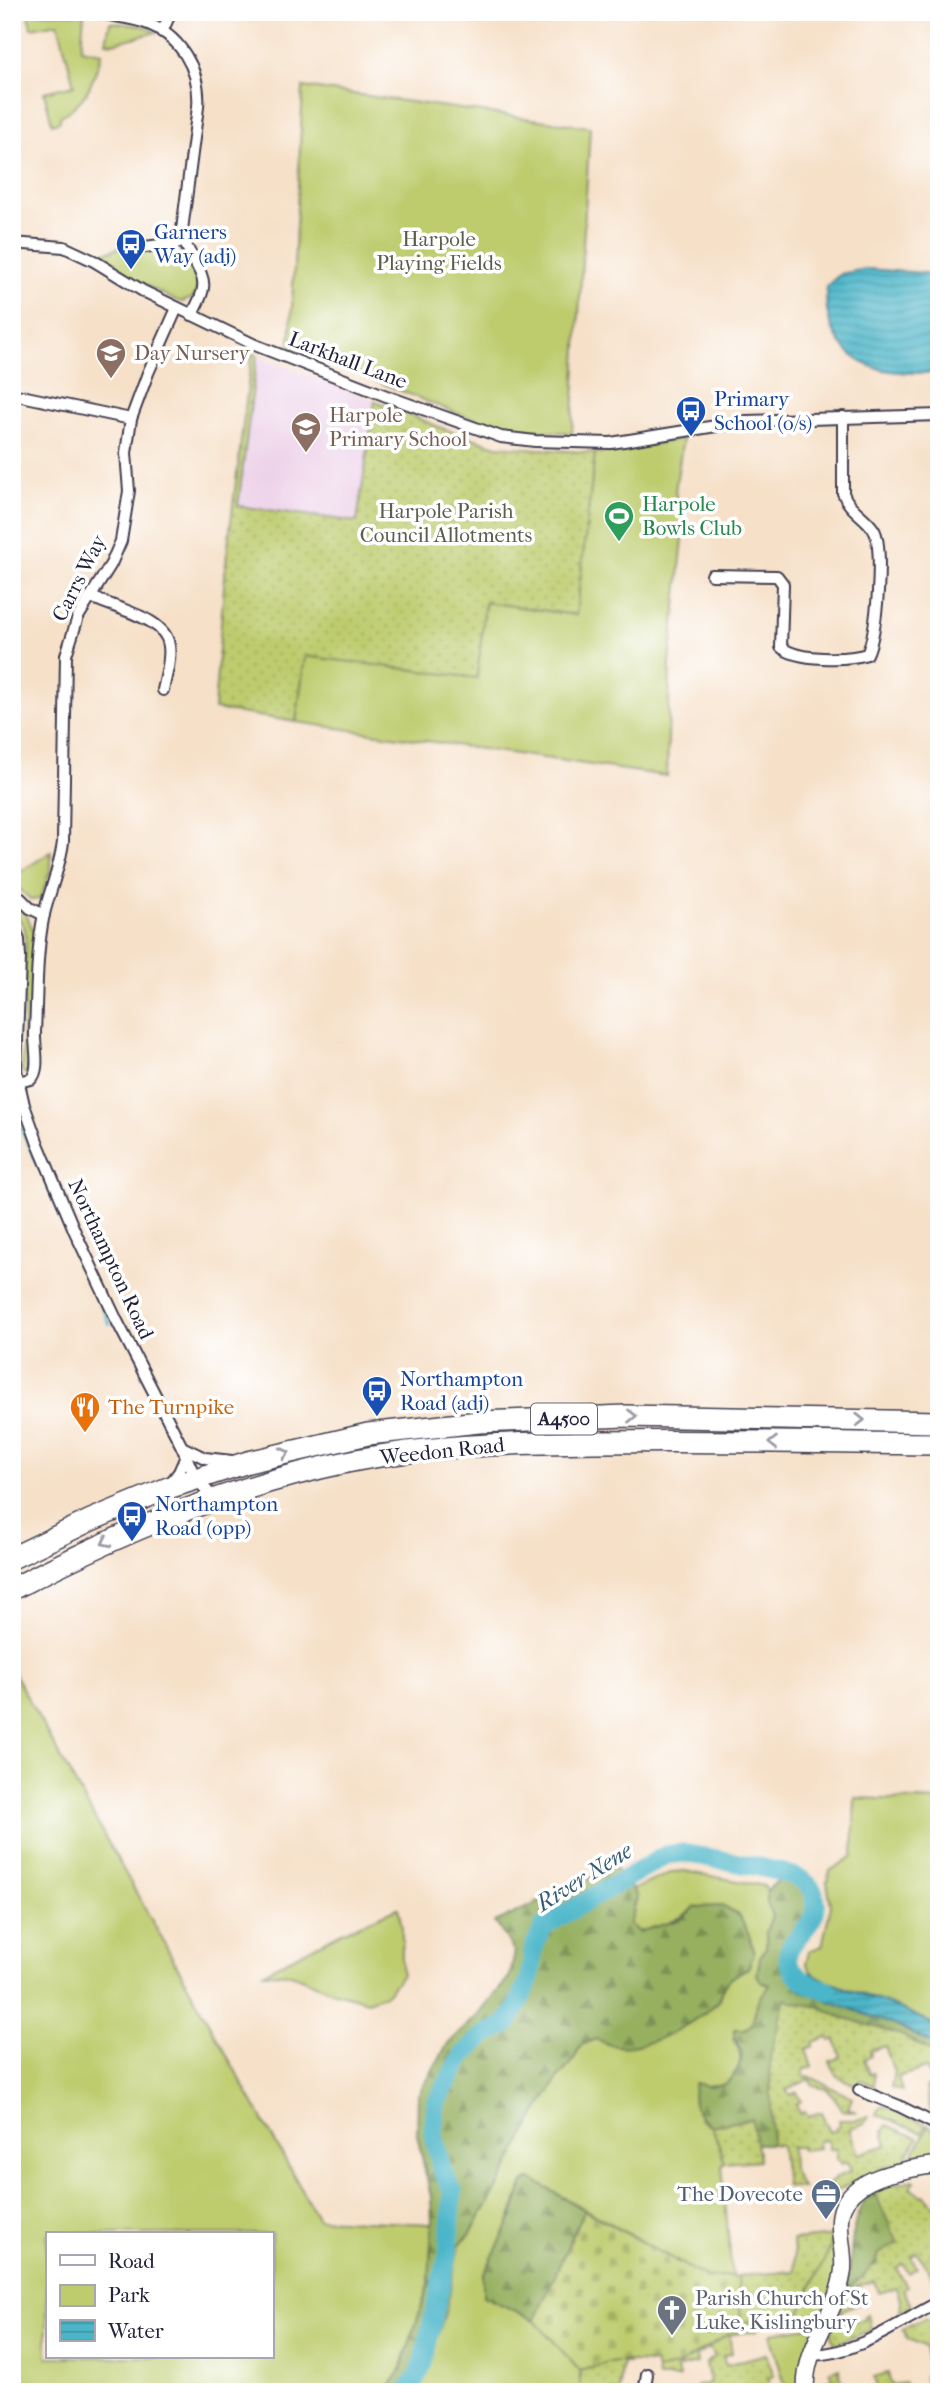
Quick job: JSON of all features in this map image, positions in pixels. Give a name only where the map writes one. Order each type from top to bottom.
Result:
[{"type":"highway","name":"Weedon Road","points":[[12,1558],[91,1520],[168,1488],[248,1462],[368,1434],[479,1422],[625,1416],[939,1422]]},
{"type":"highway","name":"Weedon Road","points":[[12,1589],[111,1539],[214,1498],[271,1480],[350,1461],[489,1444],[672,1441],[939,1444]]},
{"type":"street","points":[[95,12],[145,22],[173,39],[189,59],[199,92],[182,230],[183,242],[203,277],[204,286],[192,314]]},
{"type":"street","points":[[162,32],[171,12]]},
{"type":"street","points":[[145,247],[183,242]]},
{"type":"street","name":"Larkhall Lane","points":[[12,243],[64,247],[94,261],[142,291],[255,345],[501,437],[535,441],[611,443],[747,421],[939,415]]},
{"type":"street","name":"Carrs Way","points":[[18,1082],[31,1079],[36,1071],[34,1040],[44,915],[63,842],[66,655],[78,617],[92,597],[121,541],[129,491],[126,453],[131,419],[177,308]]},
{"type":"street","points":[[12,394],[131,419]]},
{"type":"street","points":[[712,575],[776,576],[782,584],[781,648],[787,652],[799,657],[857,657],[867,653],[875,632],[880,543],[873,529],[847,505],[843,493],[843,417]]},
{"type":"street","points":[[92,597],[149,620],[164,632],[169,653],[163,690]]},
{"type":"street","points":[[12,890],[30,908],[44,915]]},
{"type":"street","name":"Northampton Road","points":[[12,921],[19,940],[20,957],[16,1053],[18,1082],[38,1144],[117,1321],[196,1479],[214,1498]]},
{"type":"street","points":[[168,1488],[179,1472],[184,1451],[205,1458],[248,1462]]},
{"type":"street","points":[[859,2090],[939,2126]]},
{"type":"street","points":[[870,2109],[874,2096]]},
{"type":"street","points":[[806,2392],[807,2369],[843,2270],[840,2216],[844,2202],[859,2188],[874,2180],[939,2164]]},
{"type":"street","points":[[812,2355],[827,2354],[861,2344],[939,2302]]},
{"type":"street","points":[[644,2392],[647,2374]]},
{"type":"shaded area","name":"Harpole Primary School","points":[[257,355],[375,401],[357,522],[237,506]]},
{"type":"green space","points":[[21,12],[84,14],[81,49],[102,53],[84,97],[60,117],[60,121],[52,124],[44,92],[74,85],[58,23],[31,28],[29,15]]},
{"type":"green space","points":[[110,22],[144,26],[157,32],[113,43],[106,42]]},
{"type":"green space","name":"Harpole Playing Fields","points":[[303,87],[590,127],[572,433],[504,428],[456,413],[290,346]]},
{"type":"green space","points":[[138,242],[142,252],[156,250],[180,254],[197,280],[193,298],[182,302],[172,299],[77,248],[78,246],[99,254]]},
{"type":"green space","name":"Harpole Parish Council Allotments","points":[[252,353],[257,355],[238,506],[357,522],[375,401],[444,429],[497,446],[595,453],[576,615],[485,602],[477,678],[305,656],[296,722],[214,709],[226,562]]},
{"type":"green space","points":[[683,438],[675,491],[684,529],[670,663],[667,776],[296,722],[305,656],[477,678],[485,602],[576,615],[595,453],[625,451]]},
{"type":"green space","points":[[51,852],[51,868],[42,895],[39,899],[31,900],[12,882],[12,877]]},
{"type":"green space","points":[[12,896],[26,914],[34,932],[30,1070],[27,1075],[22,1072],[26,936],[24,926],[12,909]]},
{"type":"green space","points":[[12,1670],[318,2219],[432,2224],[429,2284],[400,2372],[385,2392],[12,2392]]},
{"type":"green space","points":[[855,1798],[939,1801],[939,2027],[904,2010],[829,1982],[811,1972],[806,1963],[809,1951],[822,1946],[831,1906],[827,1882],[830,1871],[853,1856]]},
{"type":"green space","points":[[613,1865],[637,1896],[630,1924],[639,1932],[681,1919],[695,1907],[722,1906],[739,1915],[749,1935],[754,1954],[748,1968],[728,1981],[718,2002],[692,2021],[660,2038],[627,2046],[611,2045],[597,2039],[581,2045],[536,2114],[469,2235],[448,2255],[422,2366],[408,2392],[385,2392],[400,2372],[429,2284],[431,2197],[417,2135],[418,2095],[447,2045],[478,2015],[510,1976],[515,1952],[495,1922],[573,1887]]},
{"type":"green space","points":[[685,1871],[764,1886],[772,1916],[766,1932],[766,1948],[760,1957],[771,1985],[758,2000],[753,2024],[733,2039],[739,2052],[738,2068],[726,2084],[708,2086],[699,2119],[712,2126],[725,2163],[722,2166],[732,2276],[707,2278],[531,2179],[523,2184],[483,2295],[535,2320],[580,2371],[580,2392],[417,2392],[425,2376],[446,2310],[459,2245],[469,2235],[536,2114],[581,2045],[597,2039],[611,2045],[627,2046],[660,2038],[693,2021],[718,2002],[728,1981],[748,1968],[754,1953],[749,1935],[695,1907],[662,1926],[639,1932],[630,1925],[637,1896],[632,1890],[672,1872]]},
{"type":"green space","points":[[786,1874],[804,1881],[816,1895],[816,1914],[788,1949],[788,1960],[802,1979],[939,2047],[939,2055],[901,2035],[838,2016],[823,2008],[793,2002],[770,2058],[772,2144],[756,2144],[751,2119],[712,2126],[701,2118],[695,2108],[694,2090],[695,2083],[708,2086],[726,2084],[740,2065],[742,2056],[734,2029],[745,2029],[752,2024],[758,2000],[770,1985],[761,1981],[757,1975],[772,1916],[767,1902],[767,1890]]},
{"type":"green space","points":[[398,1908],[402,1927],[402,1974],[388,1993],[368,2001],[335,1992],[291,1974],[263,1973],[342,1932]]},
{"type":"green space","points":[[785,1998],[901,2035],[939,2055],[939,2114],[930,2110],[926,2087],[932,2085],[926,2068],[898,2077],[902,2091],[891,2087],[894,2072],[885,2046],[870,2051],[871,2056],[864,2059],[869,2074],[874,2073],[874,2086],[860,2080],[857,2086],[837,2076],[830,2061],[841,2057],[835,2039],[830,2041],[828,2037],[813,2042],[814,2046],[806,2049],[812,2067],[803,2070],[805,2077],[809,2076],[852,2098],[848,2108],[857,2112],[843,2110],[827,2089],[813,2086],[810,2079],[786,2090],[790,2095],[797,2092],[801,2101],[796,2104],[800,2113],[805,2111],[808,2116],[821,2112],[830,2132],[840,2126],[839,2120],[857,2120],[868,2116],[865,2123],[849,2129],[858,2154],[887,2145],[883,2131],[887,2125],[918,2138],[902,2163],[883,2168],[832,2193],[828,2187],[832,2181],[851,2171],[847,2162],[841,2164],[836,2149],[828,2149],[828,2140],[818,2141],[819,2148],[801,2150],[801,2147],[791,2147],[792,2168],[802,2188],[786,2186],[781,2145],[772,2144],[770,2058]]},
{"type":"green space","points":[[882,2106],[927,2125],[922,2133],[876,2114]]},
{"type":"green space","points":[[752,2119],[759,2160],[725,2163],[712,2126]]},
{"type":"green space","points":[[929,2126],[939,2140],[937,2153],[929,2159],[911,2162],[910,2159]]},
{"type":"green space","points":[[531,2179],[584,2210],[535,2320],[483,2296],[483,2276],[513,2215],[524,2183]]},
{"type":"green space","points":[[915,2181],[910,2187],[939,2210],[939,2239],[935,2242],[938,2250],[931,2253],[935,2259],[939,2258],[939,2289],[916,2252],[911,2256],[917,2268],[909,2273],[903,2264],[896,2268],[907,2286],[903,2289],[912,2307],[900,2313],[901,2303],[896,2288],[879,2293],[875,2281],[852,2288],[858,2304],[841,2310],[845,2321],[855,2318],[857,2322],[865,2319],[864,2316],[868,2314],[871,2330],[835,2344],[830,2333],[846,2289],[876,2265],[879,2254],[898,2243],[873,2190]]},
{"type":"green space","points":[[873,2190],[899,2243],[879,2254],[870,2270],[846,2289],[855,2224],[864,2201]]},
{"type":"green space","points":[[584,2210],[707,2278],[738,2276],[741,2322],[758,2321],[757,2331],[731,2335],[670,2368],[657,2370],[655,2364],[626,2362],[580,2371],[535,2320]]},
{"type":"green space","points":[[836,2236],[837,2264],[826,2305],[813,2315],[800,2317],[804,2301],[810,2296],[810,2289]]},
{"type":"green space","points":[[836,2236],[810,2289],[810,2296],[804,2301],[800,2317],[741,2322],[738,2276],[795,2271],[793,2240]]},
{"type":"green space","points":[[925,2318],[939,2327],[939,2392],[913,2392],[926,2390],[924,2377],[930,2376],[925,2347],[907,2338],[902,2329]]},
{"type":"green space","points":[[807,2327],[814,2330],[799,2392],[787,2392],[771,2338],[772,2333]]},
{"type":"green space","points":[[729,2334],[732,2353],[723,2356],[726,2365],[766,2354],[774,2376],[768,2378],[770,2392],[698,2392],[697,2386],[710,2383],[706,2363],[714,2356],[709,2348],[696,2356],[697,2363],[677,2368],[679,2378],[658,2378],[657,2370],[679,2365]]},
{"type":"green space","points":[[628,2361],[622,2363],[620,2392],[580,2392],[580,2371],[608,2363]]},
{"type":"green space","points":[[839,2369],[844,2392],[815,2392],[816,2384],[833,2379],[830,2371]]},
{"type":"green space","points":[[888,2373],[891,2385],[905,2383],[907,2392],[878,2392],[874,2377]]},
{"type":"water","points":[[865,269],[939,276],[939,373],[898,372],[870,366],[857,359],[838,340],[828,315],[827,286],[840,274]]},
{"type":"water","points":[[811,1972],[939,2027],[939,2047],[905,2029],[800,1990]]},
{"type":"waterway","points":[[12,1098],[21,1127],[110,1324]]},
{"type":"waterway","name":"River Nene","points":[[408,2392],[422,2366],[448,2255],[453,2191],[442,2171],[433,2130],[436,2103],[463,2055],[484,2035],[507,2024],[515,2011],[529,1981],[534,1947],[544,1926],[666,1855],[683,1853],[765,1868],[804,1881],[813,1891],[816,1904],[814,1915],[789,1949],[788,1958],[792,1968],[803,1980],[828,1991]]},
{"type":"place","name":"Garners Way (adj)","points":[[131,271]]},
{"type":"place","name":"Day Nursery","points":[[111,380]]},
{"type":"place","name":"Primary School (o/s)","points":[[691,438]]},
{"type":"place","name":"Harpole Primary School","points":[[306,454]]},
{"type":"place","name":"Harpole Bowls Club","points":[[619,543]]},
{"type":"place","name":"Northampton Road (adj)","points":[[377,1418]]},
{"type":"place","name":"The Turnpike","points":[[85,1434]]},
{"type":"place","name":"Northampton Road (opp)","points":[[132,1543]]},
{"type":"place","name":"The Dovecote","points":[[826,2221]]},
{"type":"place","name":"Parish Church of St Luke, Kislingbury","points":[[672,2337]]}]
